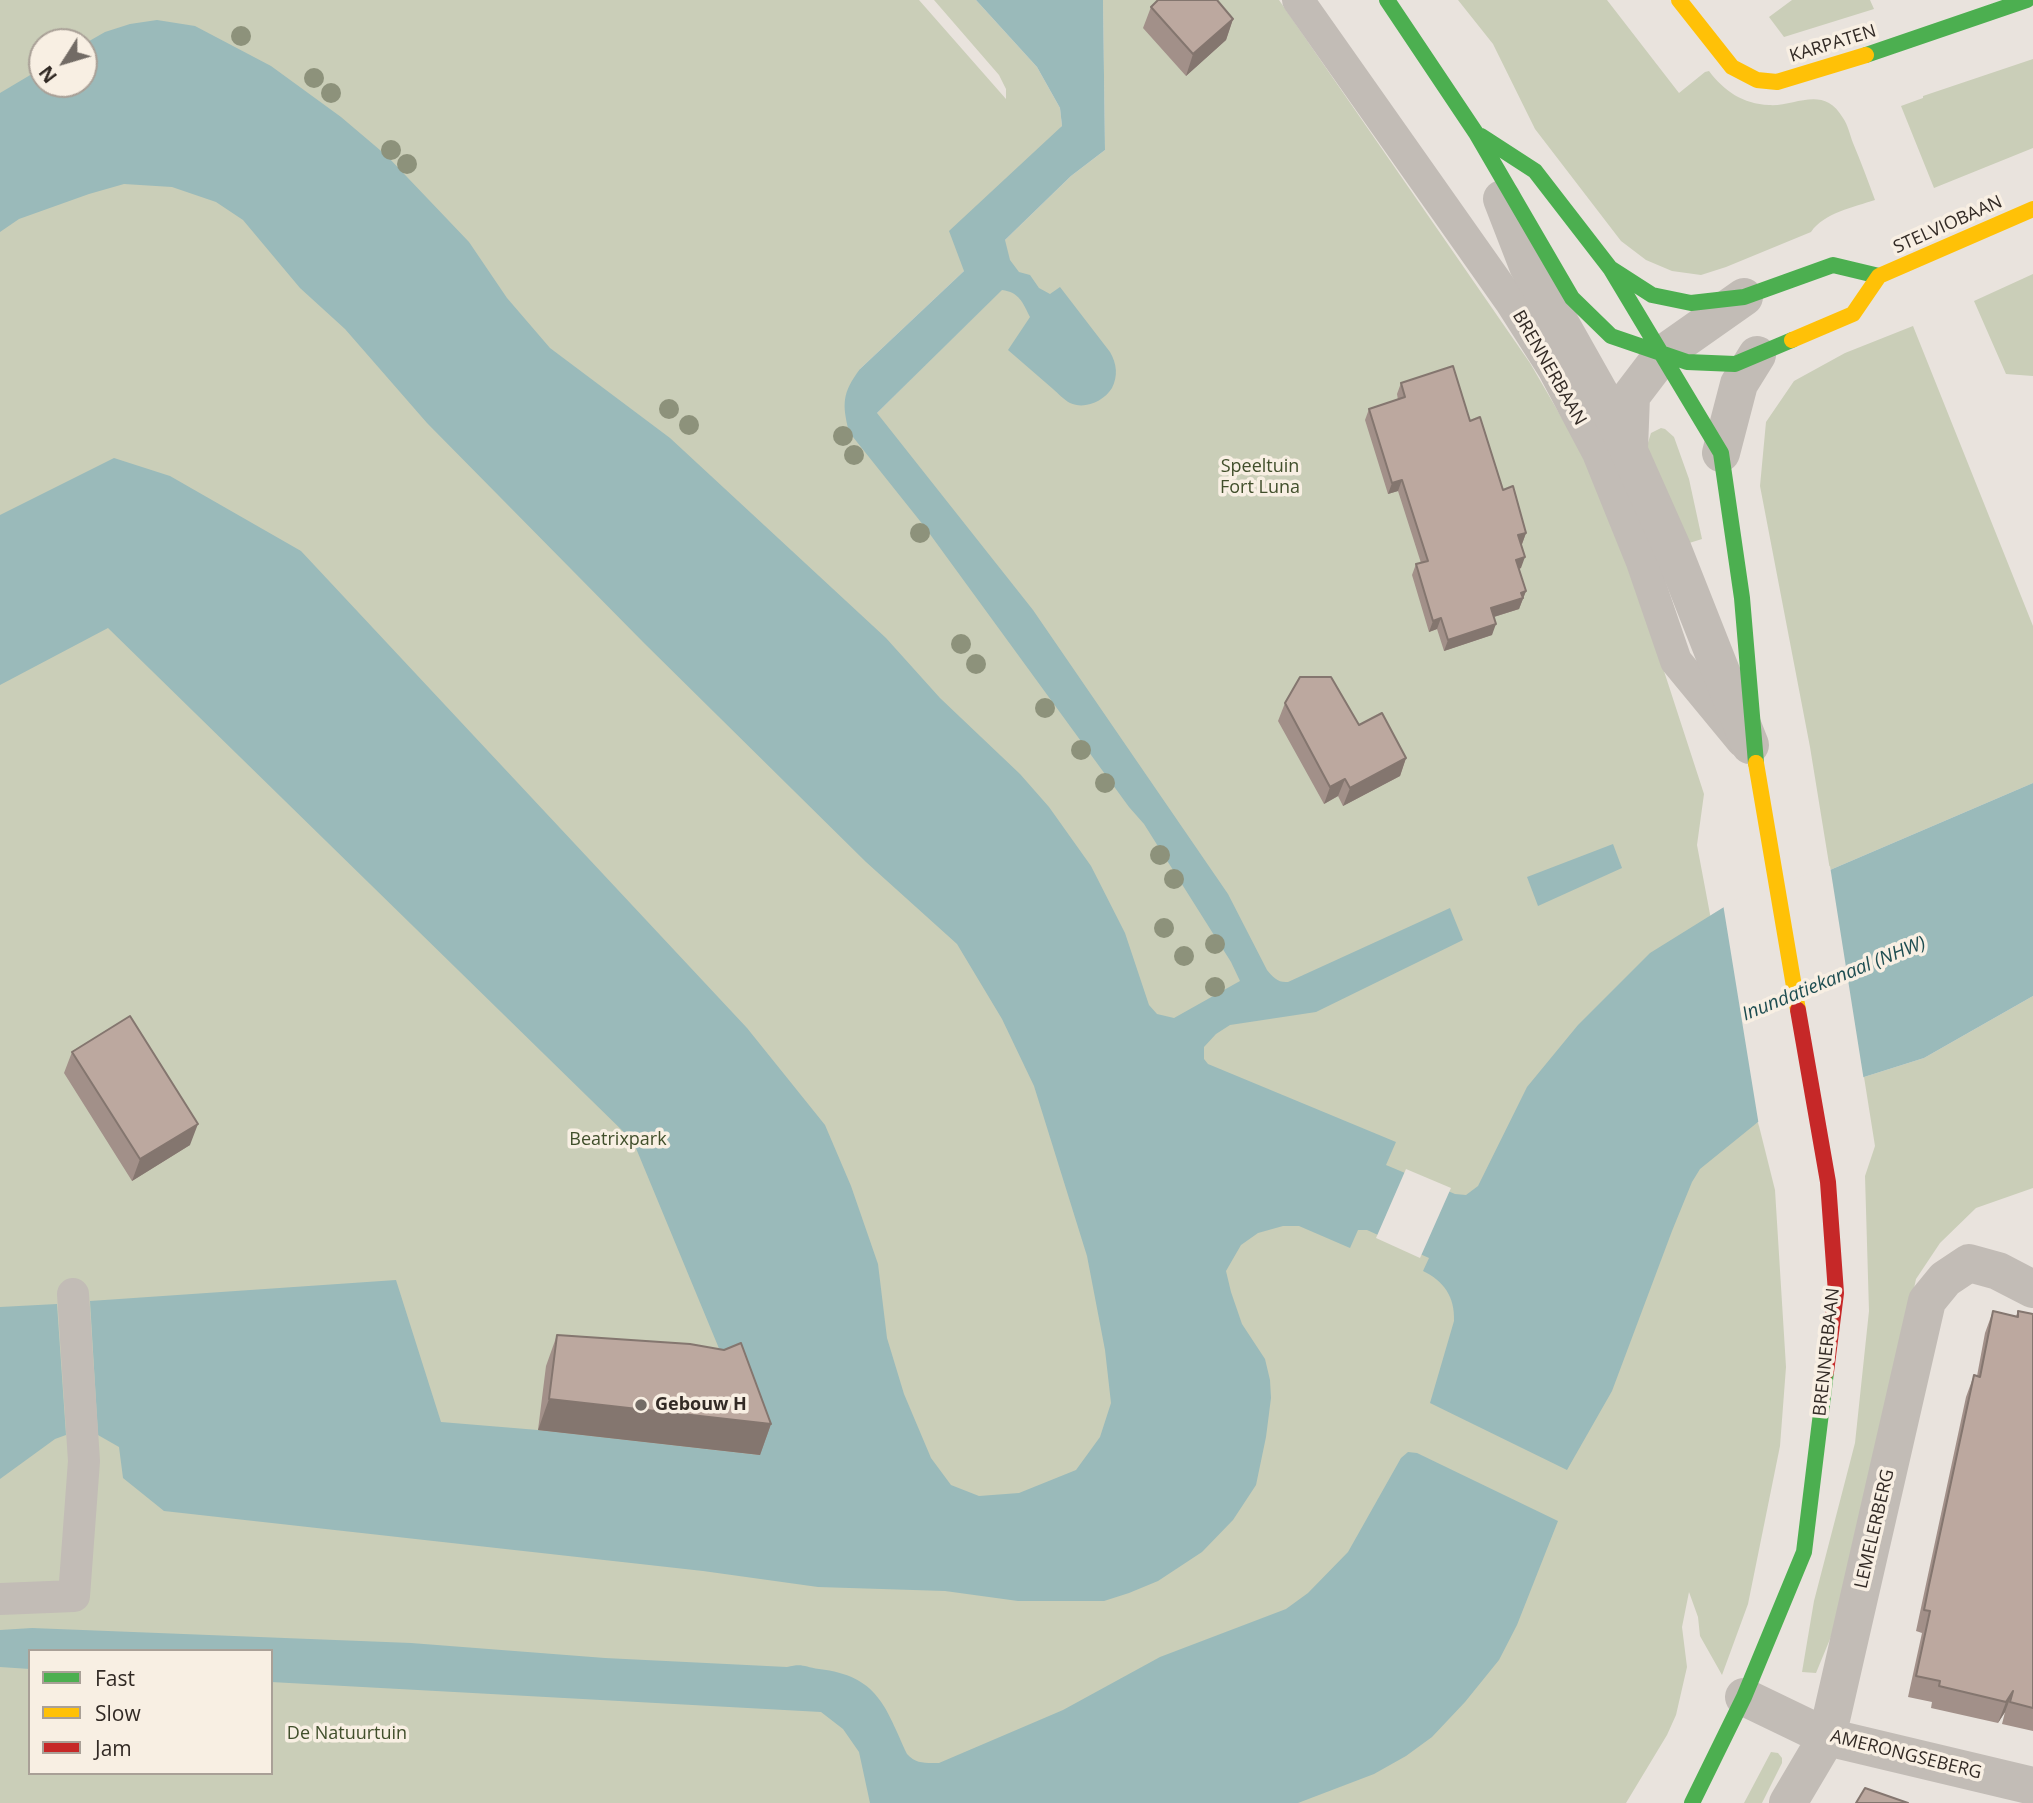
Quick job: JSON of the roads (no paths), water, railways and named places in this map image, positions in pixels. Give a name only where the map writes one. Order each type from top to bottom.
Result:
[{"type":"street","name":"BRENNERBAAN","points":[[1387,0],[1476,133],[1572,298],[1611,336],[1688,362],[1735,364],[1757,355]]},
{"type":"street","name":"KARPATEN","points":[[1679,0],[1732,67],[1757,80],[1777,82],[1840,64],[2027,0]]},
{"type":"street","name":"BRENNERBAAN","points":[[1476,133],[1528,266],[1617,424],[1673,550],[1755,757]]},
{"type":"street","name":"BRENNERBAAN","points":[[1476,133],[1535,171],[1611,268],[1721,453],[1742,598],[1755,757],[1828,1182],[1836,1293],[1804,1552],[1744,1697],[1692,1803]]},
{"type":"street","name":"STELVIOBAAN","points":[[1880,276],[2033,209]]},
{"type":"street","points":[[1744,297],[1833,265],[1880,276],[1853,314],[1757,355]]},
{"type":"street","name":"BRENNERBAAN","points":[[1611,268],[1652,295],[1662,298],[1691,303],[1744,297]]},
{"type":"street","name":"BRENNERBAAN","points":[[1629,452],[1632,396],[1663,354],[1744,297]]},
{"type":"street","name":"BRENNERBAAN","points":[[1721,453],[1739,384],[1757,355]]},
{"type":"street","name":"LEMELERBERG","points":[[1788,1803],[1828,1737],[1927,1301],[1945,1279],[1969,1263],[1998,1271],[2033,1289]]},
{"type":"street","name":"AMERONGSEBERG","points":[[1744,1697],[1828,1737],[2033,1786]]},
{"type":"lane","name":"BRENNERBAAN","points":[[1298,0],[1510,301],[1554,370],[1598,453],[1643,562],[1676,661],[1755,757]]},
{"type":"lane","points":[[0,1599],[74,1596],[84,1461],[73,1293]]},
{"type":"water","name":"Inundatiekanaal (NHW)","points":[[976,0],[1103,0],[1105,150],[1071,176],[1005,240],[1010,260],[1019,272],[1030,275],[1039,288],[1050,294],[1060,287],[1110,352],[1116,374],[1112,388],[1094,403],[1070,403],[1008,350],[1030,317],[1016,296],[1002,290],[877,413],[1033,610],[1228,894],[1267,970],[1274,977],[1281,982],[1288,982],[1450,908],[1463,940],[1316,1012],[1230,1025],[1216,1034],[1204,1047],[1204,1059],[1208,1064],[1396,1142],[1386,1165],[1455,1194],[1466,1195],[1478,1186],[1527,1087],[1578,1025],[1650,953],[1724,907],[1830,870],[2033,783],[2033,996],[1924,1058],[1864,1077],[1758,1122],[1700,1169],[1672,1231],[1612,1391],[1567,1470],[1430,1403],[1454,1321],[1454,1312],[1447,1291],[1423,1271],[1429,1258],[1367,1230],[1358,1230],[1350,1248],[1299,1226],[1283,1226],[1258,1233],[1241,1245],[1226,1271],[1242,1324],[1265,1359],[1270,1380],[1271,1398],[1266,1437],[1256,1485],[1233,1520],[1202,1552],[1158,1581],[1104,1601],[1018,1601],[945,1591],[818,1587],[703,1571],[164,1511],[123,1478],[119,1447],[98,1435],[90,1301],[396,1280],[441,1422],[759,1455],[730,1375],[633,1141],[108,628],[0,685],[0,515],[114,458],[170,476],[301,551],[747,1028],[825,1125],[851,1186],[878,1264],[887,1338],[904,1394],[931,1458],[951,1485],[979,1496],[1019,1493],[1076,1470],[1100,1437],[1111,1403],[1105,1350],[1087,1256],[1034,1086],[1002,1019],[957,944],[866,862],[644,643],[427,423],[345,329],[300,288],[243,220],[216,202],[172,187],[124,184],[19,219],[0,232],[0,93],[28,76],[28,98],[98,98],[98,36],[130,24],[157,20],[195,26],[271,66],[341,117],[387,156],[469,242],[507,298],[550,348],[670,438],[886,638],[940,698],[1020,774],[1049,807],[1091,866],[1125,933],[1149,1005],[1157,1014],[1174,1018],[1240,981],[1231,962],[1144,824],[924,526],[849,432],[847,422],[845,399],[860,369],[964,271],[949,231],[1062,126],[1060,108],[1037,67]]},
{"type":"water","points":[[1613,844],[1622,868],[1538,906],[1527,877]]},
{"type":"water","points":[[57,1304],[66,1435],[55,1439],[0,1479],[0,1307]]},
{"type":"water","points":[[1408,1452],[1417,1453],[1558,1521],[1517,1625],[1499,1660],[1465,1702],[1432,1737],[1406,1756],[1374,1774],[1298,1803],[870,1803],[859,1752],[843,1729],[821,1712],[273,1682],[273,1649],[28,1649],[28,1669],[0,1667],[0,1630],[32,1628],[411,1643],[605,1658],[787,1667],[800,1665],[855,1678],[867,1686],[885,1708],[907,1754],[917,1761],[939,1763],[1063,1710],[1160,1657],[1286,1609],[1308,1593],[1348,1552],[1401,1458]]},
{"type":"place","name":"Gebouw H","points":[[641,1405]]},
{"type":"park label","name":"Speeltuin Fort Luna","points":[[1260,477]]},
{"type":"park label","name":"Beatrixpark","points":[[618,1140]]},
{"type":"park label","name":"De Natuurtuin","points":[[347,1734]]}]
